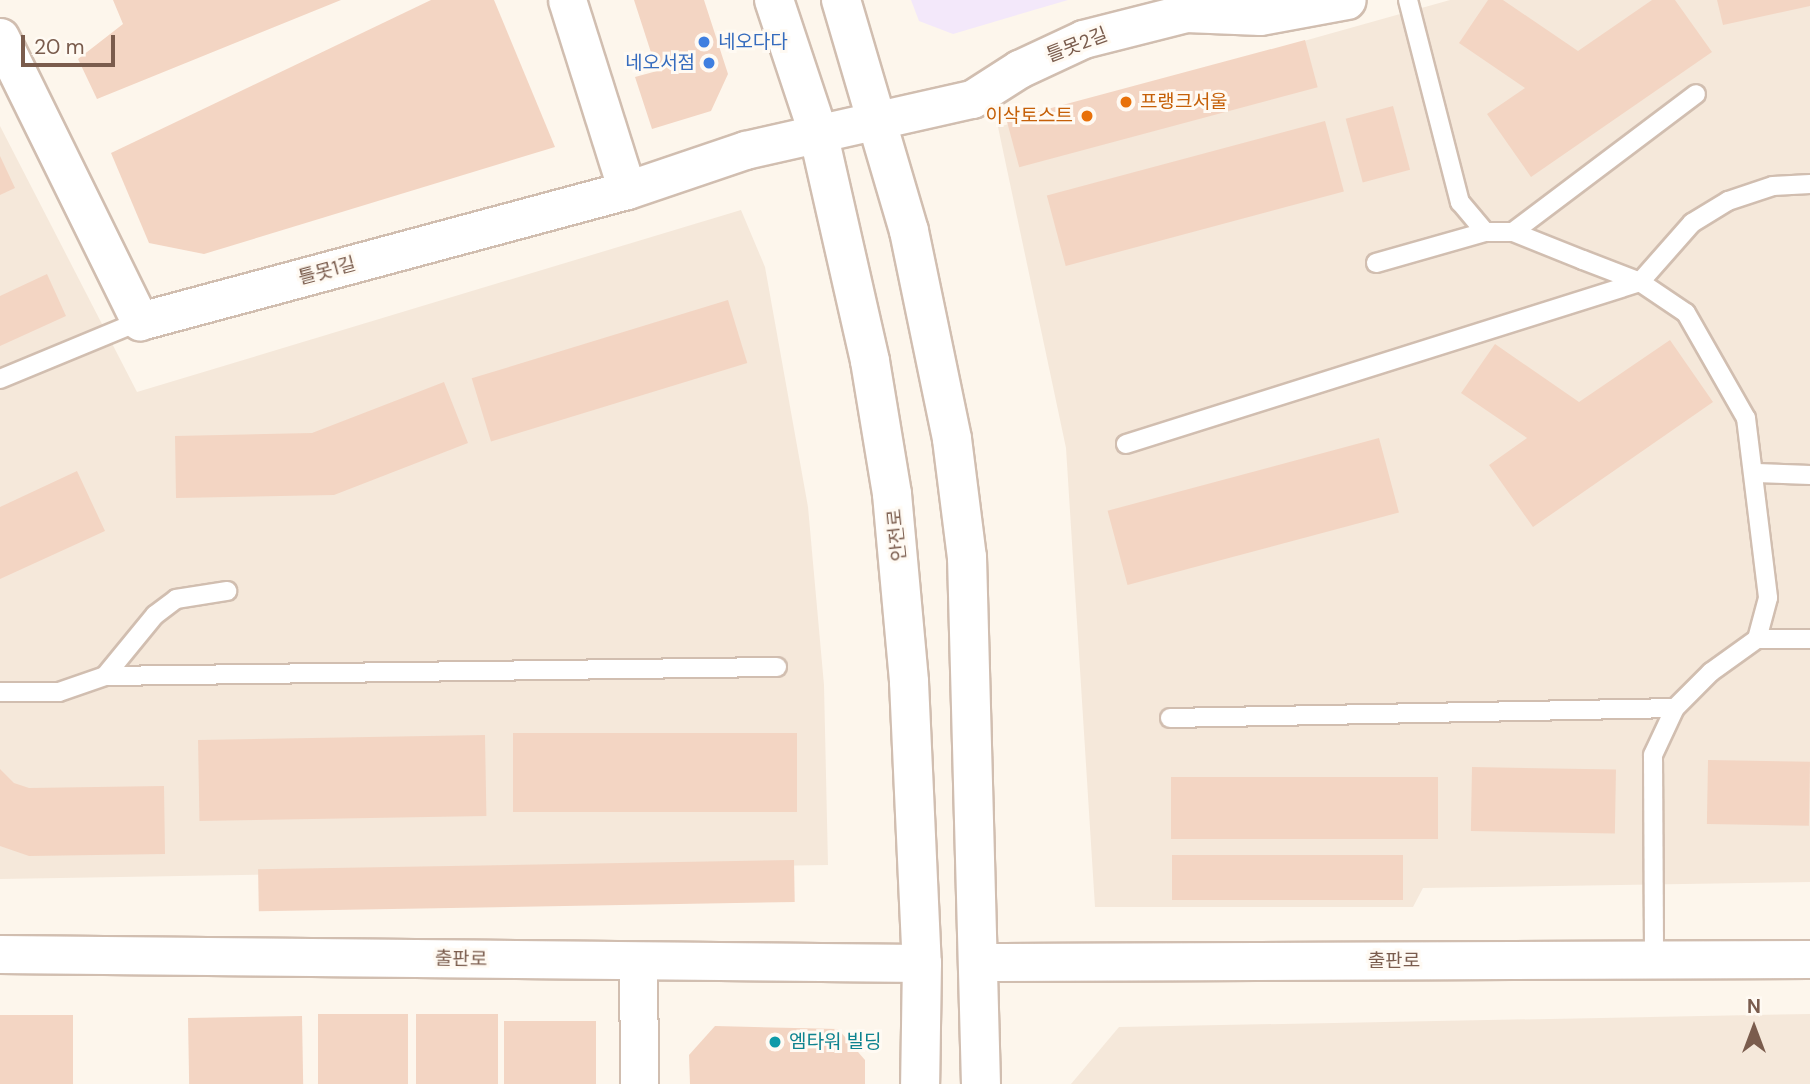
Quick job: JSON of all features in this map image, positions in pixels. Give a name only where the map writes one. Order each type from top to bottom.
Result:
[{"type":"street","points":[[567,0],[627,190]]},
{"type":"street","name":"안전로","points":[[774,0],[818,132],[870,361],[892,494],[909,682],[922,963],[920,1084]]},
{"type":"street","points":[[841,0],[878,118],[909,231],[952,439],[967,557],[981,1084]]},
{"type":"street","name":"틀못2길","points":[[818,132],[972,99],[1019,69],[1083,39],[1174,16],[1260,16],[1347,0]]},
{"type":"street","points":[[0,37],[140,321]]},
{"type":"street","name":"틀못1길","points":[[140,321],[627,190],[818,132]]},
{"type":"street","name":"출판로","points":[[0,954],[922,963]]},
{"type":"street","name":"출판로","points":[[979,962],[1810,959]]},
{"type":"street","points":[[638,961],[639,1084]]},
{"type":"lane","points":[[1408,0],[1460,202],[1485,232]]},
{"type":"lane","points":[[1513,232],[1696,94]]},
{"type":"lane","points":[[1126,444],[1640,282],[1692,223],[1728,201],[1773,186],[1810,184]]},
{"type":"lane","points":[[1376,263],[1485,232],[1513,232],[1640,282],[1686,313],[1719,365],[1746,418],[1756,473],[1768,598],[1756,639]]},
{"type":"lane","points":[[0,379],[140,321]]},
{"type":"lane","points":[[1756,473],[1810,475]]},
{"type":"lane","points":[[106,676],[155,615],[176,599],[228,591]]},
{"type":"lane","points":[[1654,960],[1653,755],[1675,708],[1711,671],[1756,639],[1810,639]]},
{"type":"lane","points":[[0,692],[59,692],[106,676],[777,667]]},
{"type":"lane","points":[[1170,718],[1675,708]]},
{"type":"shaded area","points":[[911,0],[1068,0],[953,34],[919,21]]},
{"type":"shaded area","points":[[1450,0],[1810,0],[1810,882],[1423,888],[1413,907],[1095,907],[1066,448],[998,127]]},
{"type":"shaded area","points":[[0,126],[137,392],[741,210],[765,267],[808,507],[824,685],[828,865],[0,879]]},
{"type":"shaded area","points":[[1810,1014],[1810,1084],[1071,1084],[1119,1027]]},
{"type":"building","points":[[113,0],[341,0],[97,99],[78,59],[123,24]]},
{"type":"building","points":[[431,0],[494,0],[555,147],[204,254],[149,243],[111,153]]},
{"type":"building","points":[[634,0],[704,0],[728,74],[711,111],[652,129],[635,77],[657,71]]},
{"type":"building","points":[[1488,0],[1503,0],[1578,51],[1652,0],[1675,0],[1712,52],[1531,177],[1487,114],[1525,88],[1459,43]]},
{"type":"building","points":[[1717,0],[1810,0],[1810,6],[1723,25]]},
{"type":"building","points":[[1305,40],[1318,87],[1019,167],[1007,120]]},
{"type":"building","points":[[1393,106],[1410,170],[1363,182],[1346,119]]},
{"type":"building","points":[[1325,121],[1344,192],[1066,266],[1047,196]]},
{"type":"building","points":[[0,156],[15,188],[0,195]]},
{"type":"building","points":[[47,274],[66,316],[0,346],[0,296]]},
{"type":"building","points":[[728,300],[747,363],[491,441],[472,378]]},
{"type":"building","points":[[1670,340],[1713,402],[1533,527],[1489,465],[1527,438],[1461,393],[1495,344],[1579,402]]},
{"type":"building","points":[[444,382],[468,443],[334,495],[176,498],[175,436],[312,433]]},
{"type":"building","points":[[1379,438],[1399,512],[1128,585],[1108,511]]},
{"type":"building","points":[[77,471],[105,531],[0,579],[0,507]]},
{"type":"building","points":[[513,733],[797,733],[797,812],[513,812]]},
{"type":"building","points":[[485,735],[486,816],[199,821],[198,740]]},
{"type":"building","points":[[1708,760],[1810,762],[1809,826],[1707,824]]},
{"type":"building","points":[[1472,767],[1616,770],[1615,834],[1471,831]]},
{"type":"building","points":[[0,769],[14,783],[29,788],[164,786],[165,854],[29,856],[0,846]]},
{"type":"building","points":[[1171,777],[1438,777],[1438,839],[1171,839]]},
{"type":"building","points":[[1172,855],[1403,855],[1403,900],[1172,900]]},
{"type":"building","points":[[794,860],[795,902],[259,911],[258,869]]},
{"type":"building","points":[[318,1014],[408,1014],[408,1084],[318,1084]]},
{"type":"building","points":[[416,1014],[498,1014],[498,1084],[416,1084]]},
{"type":"building","points":[[0,1015],[73,1015],[73,1084],[0,1084]]},
{"type":"building","points":[[302,1016],[303,1084],[189,1084],[188,1018]]},
{"type":"building","points":[[504,1021],[596,1021],[596,1084],[504,1084]]},
{"type":"building","name":"엠타워 빌딩","points":[[715,1026],[838,1029],[865,1060],[865,1084],[690,1084],[689,1055]]},
{"type":"place","name":"네오다다","points":[[704,42]]},
{"type":"place","name":"네오서점","points":[[709,63]]},
{"type":"place","name":"프랭크서울","points":[[1126,102]]},
{"type":"place","name":"이삭토스트","points":[[1087,116]]},
{"type":"place","name":"엠타워 빌딩","points":[[775,1042]]}]
